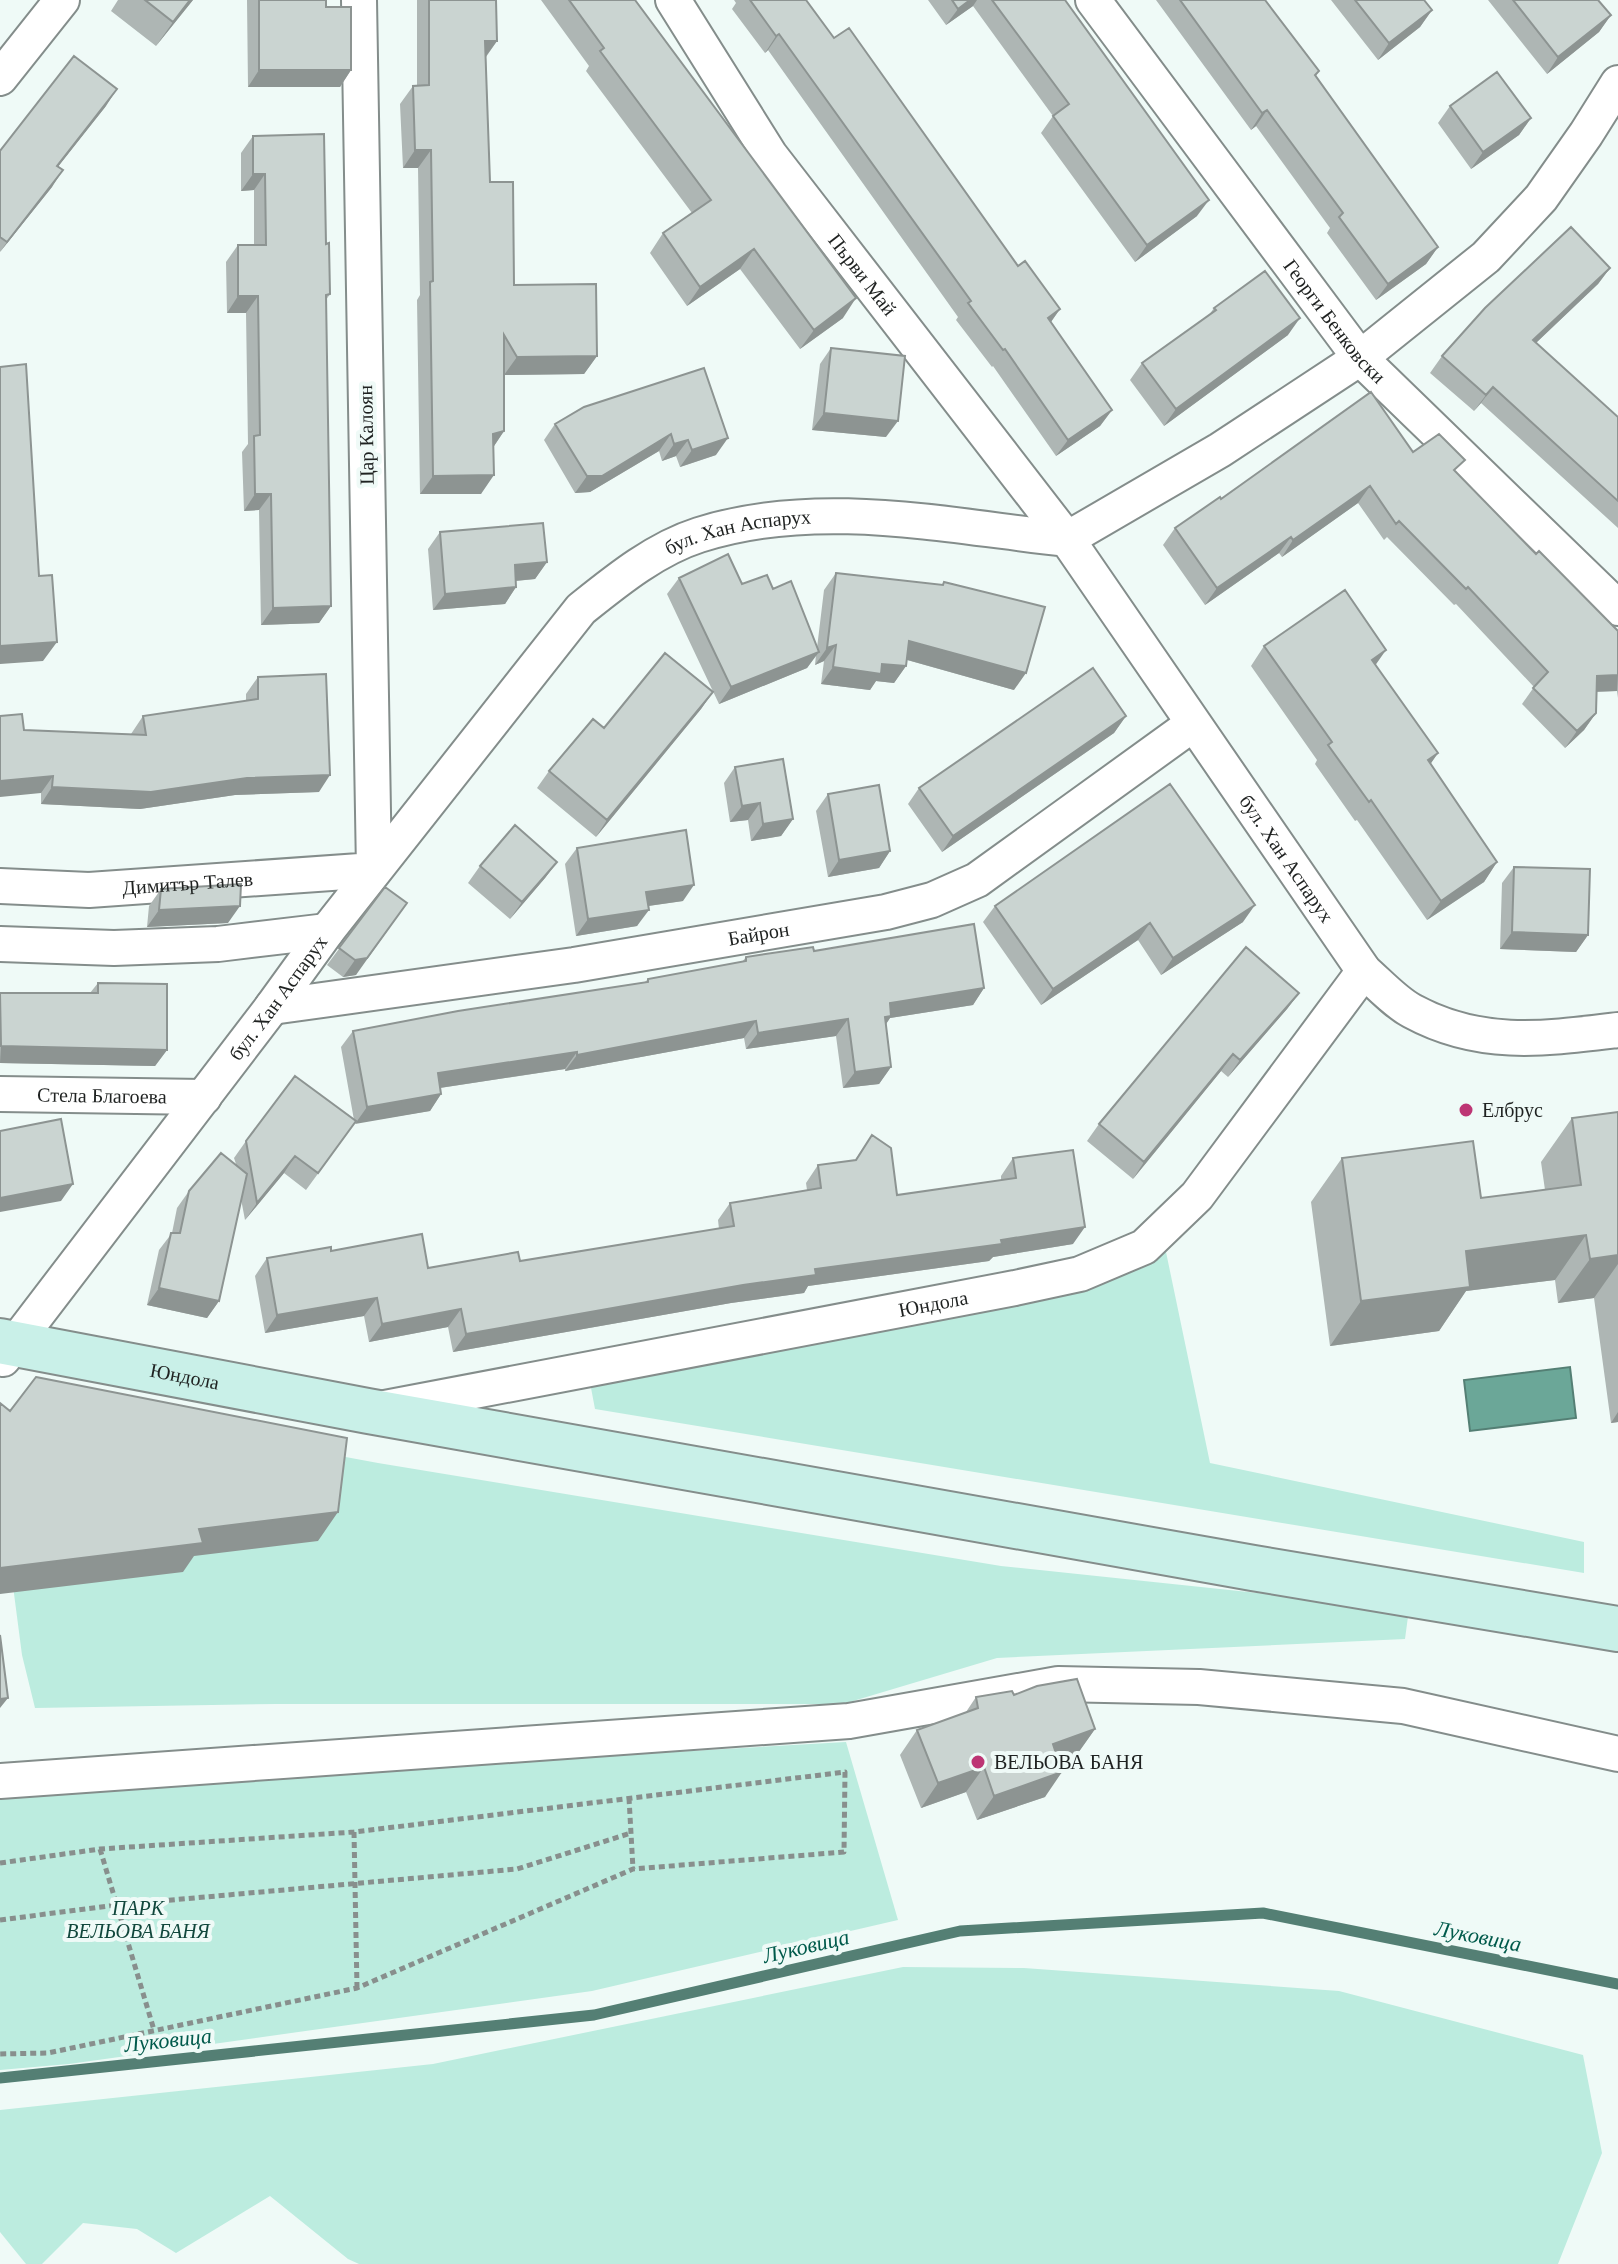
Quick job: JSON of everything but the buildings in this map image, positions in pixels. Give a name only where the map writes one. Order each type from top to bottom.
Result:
[{"type":"main road","name":"Юндола","points":[[5,1349],[1618,1629]]},
{"type":"street","points":[[0,78],[62,0]]},
{"type":"street","name":"Цар Калоян","points":[[359,0],[374,870]]},
{"type":"street","name":"Първи Май","points":[[673,0],[770,155],[1067,539]]},
{"type":"street","name":"Георги Бенковски","points":[[1093,0],[1360,358],[1618,608]]},
{"type":"street","points":[[1067,539],[1220,450],[1360,358],[1486,257],[1541,198],[1618,83]]},
{"type":"street","name":"бул. Хан Аспарух","points":[[5,1349],[204,1097],[374,870],[581,609],[633,568],[697,535],[775,519],[858,516],[1067,539],[1364,971],[1410,1010],[1455,1030],[1504,1039],[1618,1030]]},
{"type":"street","name":"Байрон","points":[[272,1007],[574,965],[886,912],[932,900],[977,880],[1193,724]]},
{"type":"street","name":"Димитър Талев","points":[[0,886],[89,890],[374,870]]},
{"type":"street","points":[[0,944],[143,947],[218,944],[327,931]]},
{"type":"street","name":"Юндола","points":[[368,1411],[1015,1288],[1080,1274],[1144,1247],[1197,1196],[1364,971]]},
{"type":"street","name":"Стела Благоева","points":[[0,1094],[204,1097]]},
{"type":"street","points":[[0,1781],[849,1721],[1058,1684],[1199,1687],[1403,1706],[1618,1754]]},
{"type":"path","points":[[0,1863],[100,1849],[354,1832],[845,1772],[844,1852],[633,1869],[357,1988],[48,2053],[0,2054]]},
{"type":"path","points":[[629,1798],[633,1869]]},
{"type":"path","points":[[354,1832],[357,1988]]},
{"type":"path","points":[[0,1920],[116,1905],[517,1869],[631,1833]]},
{"type":"path","points":[[100,1849],[154,2030]]},
{"type":"green space","points":[[1166,1252],[1210,1463],[1584,1542],[1584,1573],[595,1409],[588,1372],[1099,1276]]},
{"type":"green space","points":[[39,1400],[378,1463],[1001,1566],[1409,1609],[1405,1639],[997,1658],[843,1704],[276,1704],[35,1708],[22,1655],[13,1586]]},
{"type":"green space","name":"ПАРК ВЕЛЬОВА БАНЯ","points":[[846,1742],[898,1920],[592,1991],[69,2064],[0,2070],[0,1795],[256,1776]]},
{"type":"green space","points":[[903,1967],[1024,1968],[1339,1991],[1583,2055],[1602,2153],[1558,2264],[359,2264],[348,2259],[270,2196],[176,2253],[137,2229],[83,2223],[42,2264],[26,2264],[0,2232],[0,2110],[433,2064]]},
{"type":"shaded area","points":[[1570,1367],[1576,1418],[1470,1431],[1464,1380]]},
{"type":"waterway","name":"Луковица","points":[[0,2078],[594,2015],[960,1931],[1263,1913],[1618,1984]]},
{"type":"place","name":"Елбрус","points":[[1466,1110]]},
{"type":"place","name":"ВЕЛЬОВА БАНЯ","points":[[978,1762]]}]
